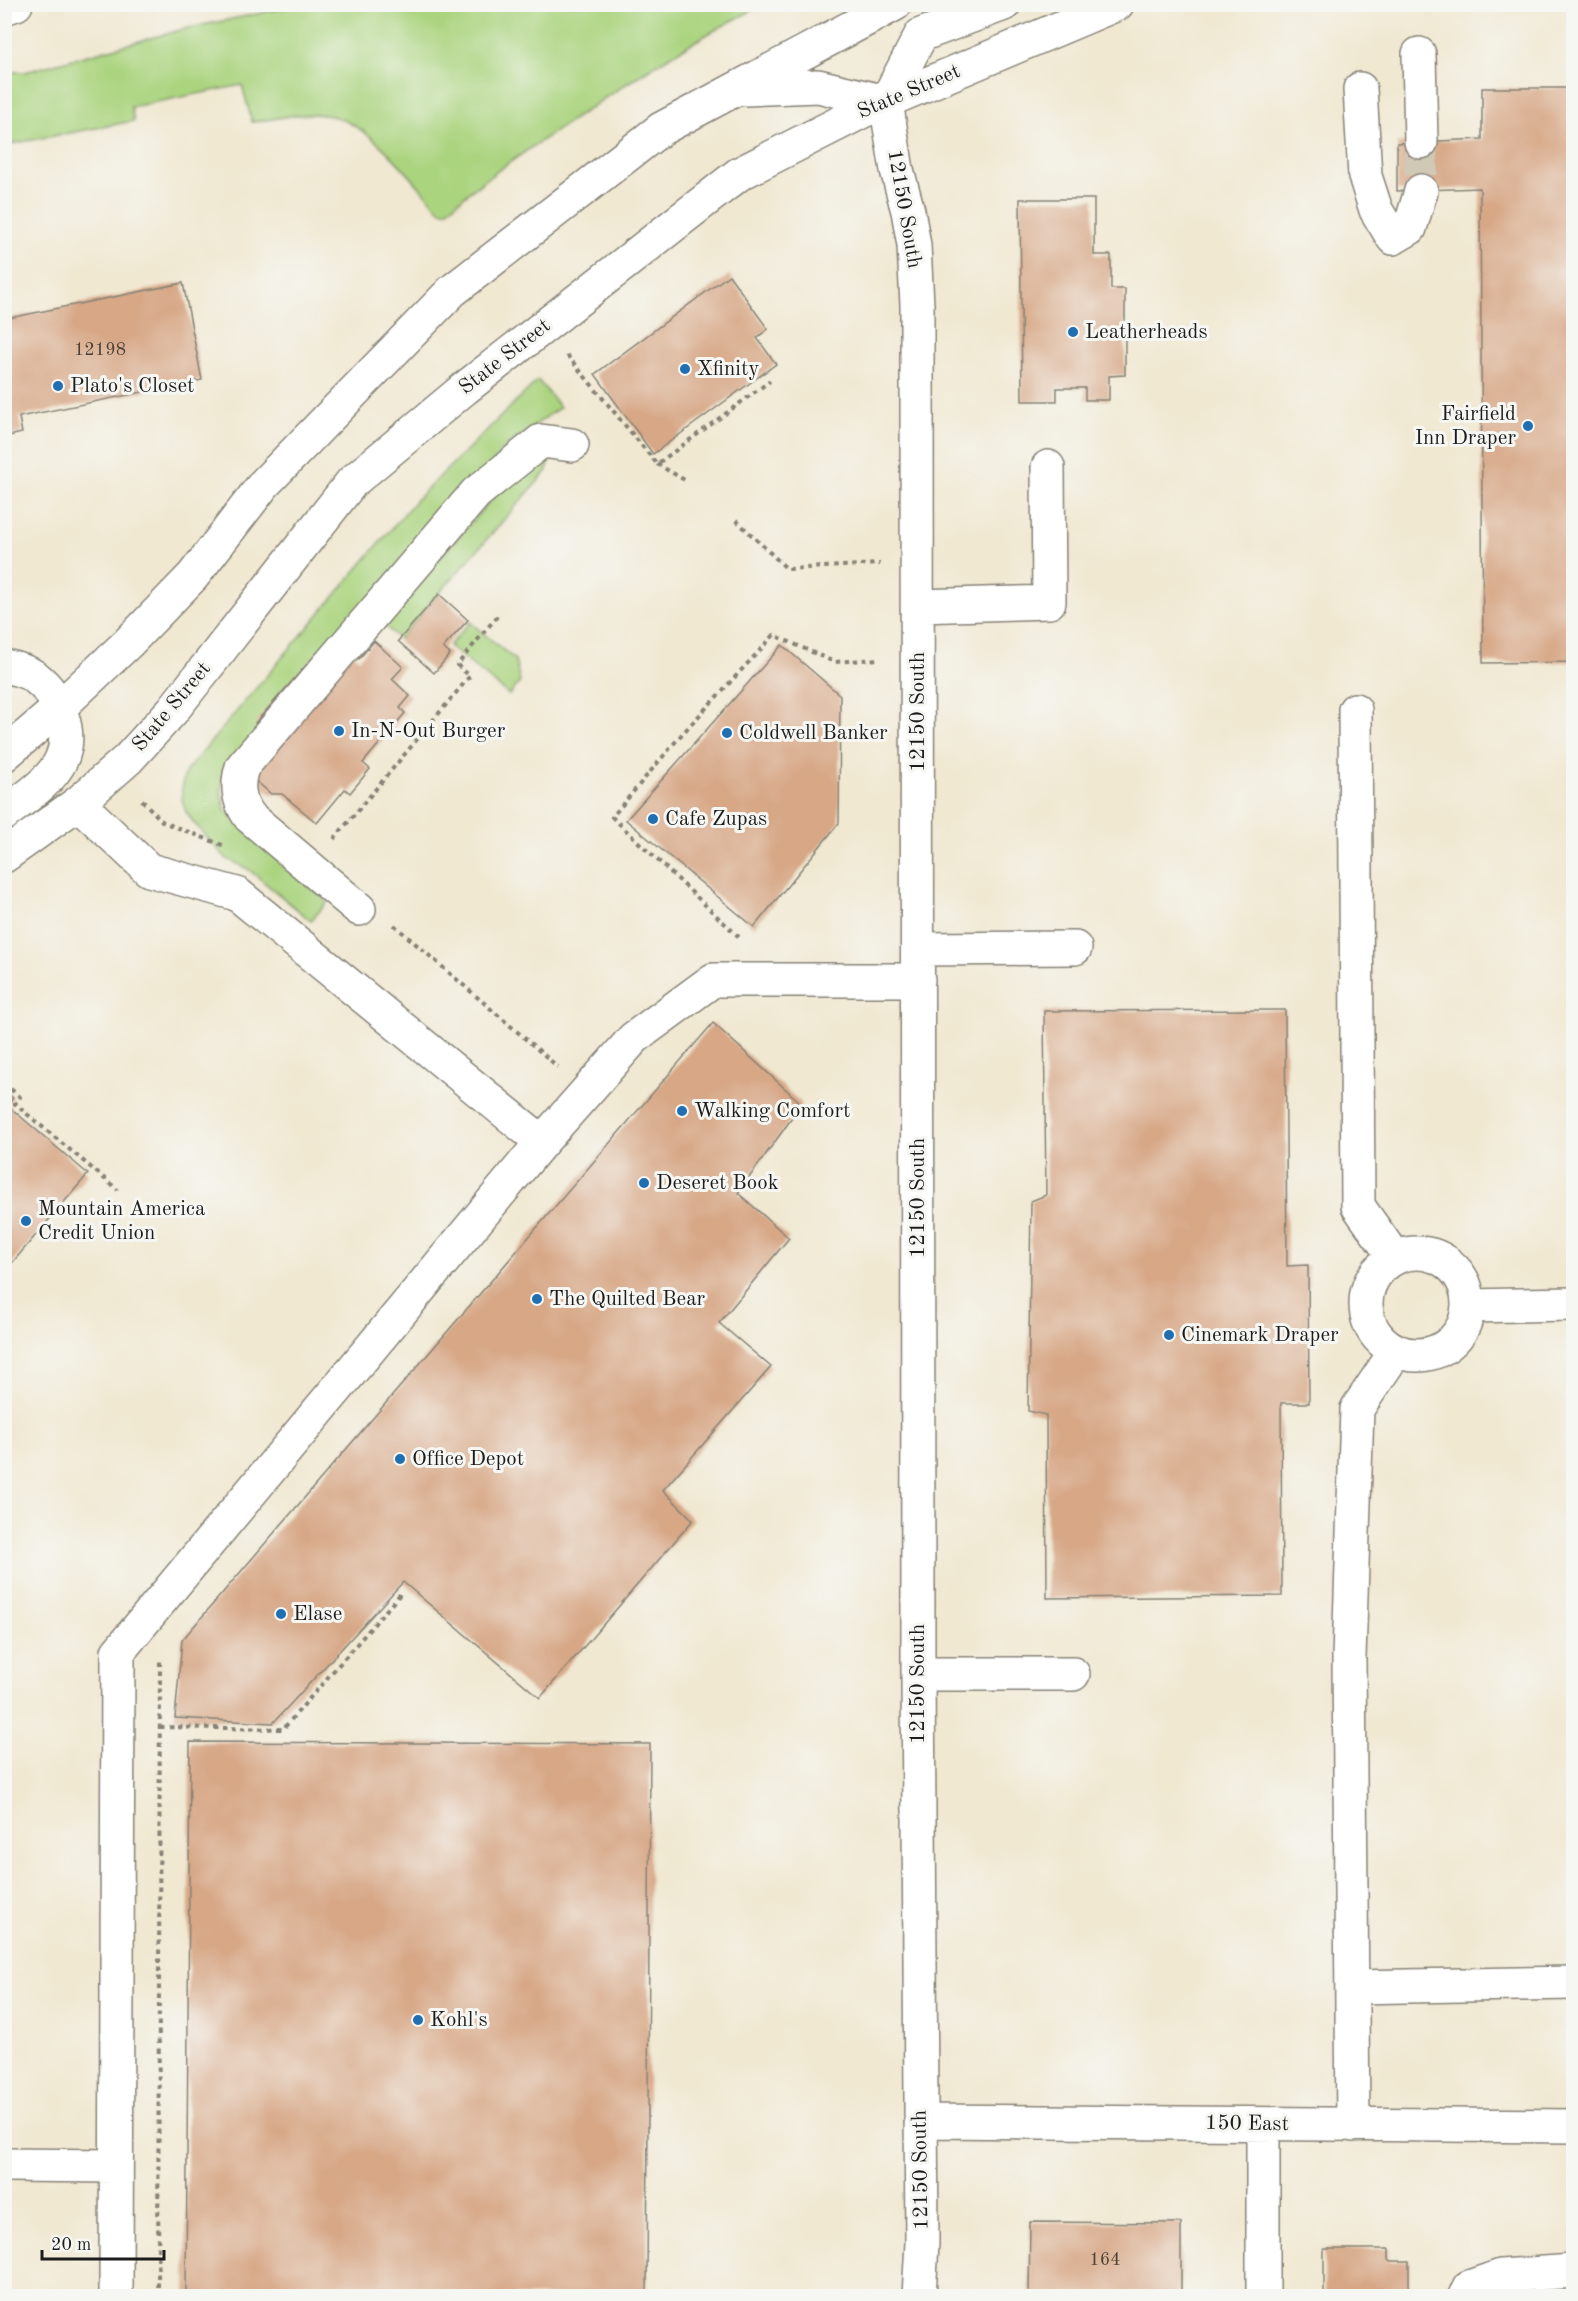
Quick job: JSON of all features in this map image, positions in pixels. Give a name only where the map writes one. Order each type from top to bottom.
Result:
[{"type":"main road","points":[[4,8],[16,4]]},
{"type":"main road","points":[[4,755],[59,708],[128,643],[193,576],[264,484],[452,291],[661,129],[895,4]]},
{"type":"main road","points":[[737,89],[818,86],[886,102],[921,35],[1004,4]]},
{"type":"main road","name":"State Street","points":[[4,856],[78,803],[128,759],[172,711],[352,482],[464,389],[739,174],[863,111],[1117,4]]},
{"type":"main road","points":[[1419,54],[1421,142]]},
{"type":"main road","points":[[1360,89],[1365,176],[1376,210],[1393,238],[1410,228],[1421,190]]},
{"type":"main road","name":"12150 South","points":[[886,102],[897,170],[909,211],[916,270],[918,1674],[922,2243],[919,2296]]},
{"type":"main road","points":[[373,913],[250,817],[244,809],[238,789],[242,767],[476,492],[541,441],[572,445]]},
{"type":"main road","points":[[918,606],[1049,602],[1048,467]]},
{"type":"main road","points":[[4,666],[16,668],[33,676],[46,687],[59,708],[66,744],[61,760],[53,772],[4,814]]},
{"type":"main road","points":[[1355,710],[1358,1206],[1395,1258]]},
{"type":"main road","points":[[78,803],[148,870],[237,894],[542,1142]]},
{"type":"main road","points":[[116,2296],[118,1652],[542,1142],[634,1038],[713,980],[918,965],[1075,948]]},
{"type":"main road","points":[[1412,1253],[1429,1255],[1445,1261],[1457,1273],[1465,1288],[1468,1306],[1464,1323],[1456,1337],[1444,1348],[1428,1354],[1412,1355],[1396,1351],[1382,1342],[1372,1329],[1367,1313],[1366,1297],[1372,1281],[1381,1268],[1395,1258],[1412,1253]]},
{"type":"main road","points":[[1468,1306],[1574,1305]]},
{"type":"main road","points":[[1353,2125],[1349,1658],[1357,1409],[1396,1351]]},
{"type":"main road","points":[[918,1674],[1073,1674]]},
{"type":"main road","points":[[1352,1987],[1574,1983]]},
{"type":"main road","name":"150 East","points":[[921,2121],[1574,2126]]},
{"type":"main road","points":[[1263,2124],[1263,2296]]},
{"type":"main road","points":[[4,2165],[116,2166]]},
{"type":"main road","points":[[1465,2296],[1469,2287],[1501,2276],[1574,2271]]},
{"type":"path","points":[[562,349],[657,464],[688,482]]},
{"type":"path","points":[[657,464],[770,381]]},
{"type":"path","points":[[736,520],[787,568],[880,564]]},
{"type":"path","points":[[330,844],[470,676],[458,665],[499,614]]},
{"type":"path","points":[[739,937],[612,817],[682,734],[774,635],[834,662],[880,659]]},
{"type":"path","points":[[373,913],[559,1068]]},
{"type":"path","points":[[4,1083],[20,1096],[15,1104],[118,1190]]},
{"type":"path","points":[[160,1727],[283,1729],[402,1592]]},
{"type":"path","points":[[158,2296],[160,1654]]},
{"type":"green space","points":[[300,5],[763,5],[686,46],[637,77],[505,166],[447,211],[441,211],[388,152],[358,128],[342,119],[308,114],[252,122],[242,85],[131,107],[134,121],[5,145],[5,72],[25,72],[184,29]]},
{"type":"green space","points":[[538,380],[560,407],[507,446],[223,780],[221,791],[225,809],[327,902],[311,921],[248,869],[227,859],[194,823],[186,812],[182,800],[182,785],[186,771],[415,501]]},
{"type":"green space","points":[[540,460],[550,461],[546,472],[399,639],[382,623],[507,482]]},
{"type":"green space","points":[[470,622],[515,660],[520,682],[509,695],[449,646]]},
{"type":"building","name":"Fairfield Inn Draper","points":[[1482,88],[1574,88],[1574,662],[1483,663],[1480,188],[1397,191],[1397,143],[1482,139]]},
{"type":"building","name":"Leatherheads","points":[[1020,199],[1094,199],[1094,255],[1111,255],[1111,289],[1125,289],[1125,375],[1109,376],[1109,400],[1085,400],[1085,388],[1057,388],[1057,401],[1022,401]]},
{"type":"building","name":"Xfinity","points":[[729,275],[768,329],[757,338],[776,364],[653,454],[595,374]]},
{"type":"building","points":[[183,283],[202,380],[19,417],[22,433],[4,437],[4,319]]},
{"type":"building","points":[[439,594],[468,620],[443,648],[450,654],[434,673],[398,641]]},
{"type":"building","name":"In-N-Out Burger","points":[[332,636],[359,659],[374,641],[403,667],[392,679],[410,696],[400,708],[405,713],[363,763],[370,769],[350,793],[345,789],[317,823],[282,794],[271,794],[255,780],[253,771],[277,743],[255,723]]},
{"type":"building","points":[[782,645],[840,695],[839,823],[754,927],[626,820]]},
{"type":"building","name":"Cinemark Draper","points":[[1285,1010],[1287,1266],[1308,1265],[1309,1403],[1281,1403],[1282,1596],[1047,1598],[1046,1415],[1028,1411],[1031,1201],[1046,1195],[1044,1011]]},
{"type":"building","points":[[713,1023],[802,1104],[738,1193],[789,1238],[719,1323],[771,1367],[663,1490],[693,1520],[540,1698],[403,1582],[273,1723],[175,1718],[182,1640]]},
{"type":"building","name":"Mountain America Credit Union","points":[[4,1090],[13,1098],[7,1105],[88,1174],[6,1270]]},
{"type":"building","name":"Kohl's","points":[[190,1742],[650,1744],[647,2296],[186,2296]]},
{"type":"building","points":[[1030,2222],[1181,2223],[1181,2296],[1029,2296]]},
{"type":"building","points":[[1324,2249],[1389,2249],[1389,2261],[1409,2261],[1409,2296],[1324,2296]]},
{"type":"tunnel","points":[[1421,142],[1421,191]]},
{"type":"place","name":"Leatherheads","points":[[1073,332]]},
{"type":"place","name":"Xfinity","points":[[685,369]]},
{"type":"place","name":"Plato's Closet","points":[[58,386]]},
{"type":"place","name":"Fairfield Inn Draper","points":[[1528,426]]},
{"type":"place","name":"In-N-Out Burger","points":[[339,731]]},
{"type":"place","name":"Coldwell Banker","points":[[727,733]]},
{"type":"place","name":"Cafe Zupas","points":[[653,819]]},
{"type":"place","name":"Walking Comfort","points":[[682,1111]]},
{"type":"place","name":"Deseret Book","points":[[644,1183]]},
{"type":"place","name":"Mountain America Credit Union","points":[[26,1221]]},
{"type":"place","name":"The Quilted Bear","points":[[537,1299]]},
{"type":"place","name":"Cinemark Draper","points":[[1169,1335]]},
{"type":"place","name":"Office Depot","points":[[400,1459]]},
{"type":"place","name":"Elase","points":[[281,1614]]},
{"type":"place","name":"Kohl's","points":[[418,2020]]}]
